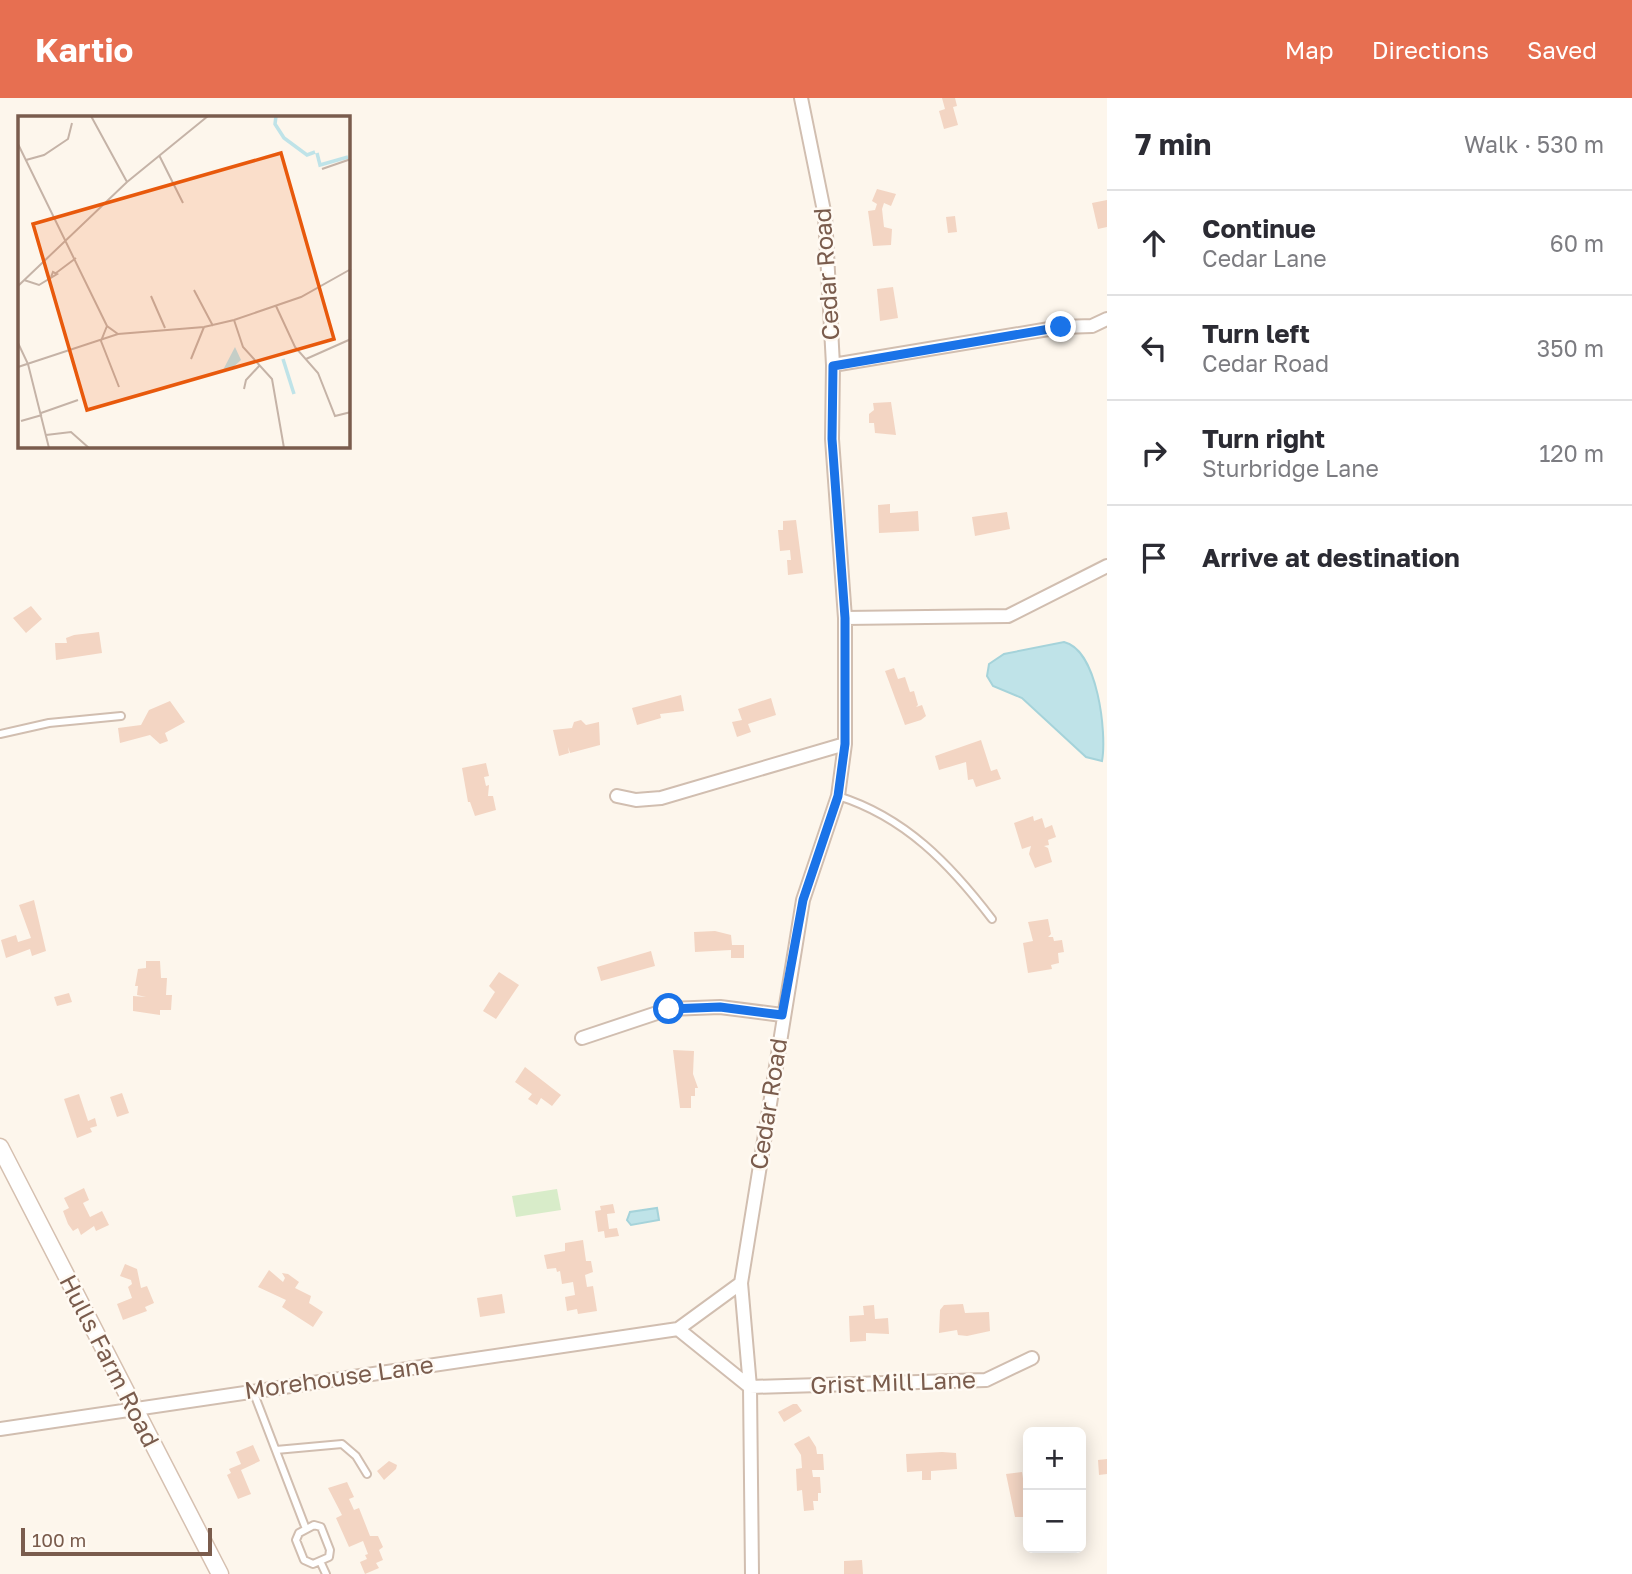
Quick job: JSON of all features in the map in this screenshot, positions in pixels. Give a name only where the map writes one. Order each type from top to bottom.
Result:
[{"type":"main road","name":"Hulls Farm Road","points":[[0,1147],[220,1574]]},
{"type":"street","name":"Cedar Road","points":[[752,1574],[750,1387],[741,1283],[782,1015],[803,900],[838,796],[845,744],[845,618],[832,439],[833,366],[825,216],[801,98]]},
{"type":"street","points":[[833,366],[1061,327],[1092,326],[1107,319]]},
{"type":"street","points":[[845,618],[1008,616],[1107,566]]},
{"type":"street","points":[[617,796],[636,800],[661,798],[845,744]]},
{"type":"street","points":[[582,1038],[669,1009],[720,1007],[782,1015]]},
{"type":"street","name":"Morehouse Lane","points":[[0,1429],[678,1329],[741,1283]]},
{"type":"street","points":[[678,1329],[750,1387]]},
{"type":"street","name":"Grist Mill Lane","points":[[750,1387],[986,1380],[1032,1358]]},
{"type":"lane","points":[[0,734],[50,723],[121,716]]},
{"type":"lane","points":[[838,796],[866,805],[919,839],[944,863],[992,919]]},
{"type":"lane","points":[[253,1391],[306,1529]]},
{"type":"lane","points":[[276,1450],[342,1444],[356,1456],[368,1474]]},
{"type":"lane","points":[[314,1525],[321,1527],[330,1550],[329,1557],[320,1561],[313,1564],[304,1560],[296,1539],[299,1533],[314,1525]]},
{"type":"lane","points":[[320,1561],[326,1574]]},
{"type":"green space","points":[[557,1189],[561,1210],[516,1217],[512,1196]]},
{"type":"water","points":[[1064,642],[1076,648],[1085,660],[1098,694],[1103,732],[1102,761],[1086,757],[1022,698],[993,686],[987,676],[989,664],[1004,654]]},
{"type":"water","points":[[657,1208],[659,1220],[631,1225],[627,1220],[630,1212]]},
{"type":"building","points":[[942,98],[955,98],[957,106],[953,107],[958,125],[944,129],[939,111],[945,109]]},
{"type":"building","points":[[877,189],[896,194],[891,206],[884,203],[882,209],[884,227],[892,229],[891,245],[873,246],[868,211],[875,210],[877,204],[872,201]]},
{"type":"building","points":[[1107,200],[1107,227],[1098,229],[1092,203]]},
{"type":"building","points":[[955,216],[957,232],[948,233],[946,217]]},
{"type":"building","points":[[893,287],[898,318],[880,321],[877,289]]},
{"type":"building","points":[[891,402],[896,435],[875,433],[874,423],[869,423],[869,414],[874,410],[873,403]]},
{"type":"building","points":[[890,504],[890,513],[918,511],[919,531],[879,533],[878,505]]},
{"type":"building","points":[[1007,512],[1010,529],[975,536],[972,517]]},
{"type":"building","points":[[796,520],[803,573],[788,575],[787,560],[791,560],[790,550],[780,551],[778,530],[783,530],[783,521]]},
{"type":"building","points":[[31,606],[42,619],[26,633],[13,618]]},
{"type":"building","points":[[99,632],[102,653],[56,660],[55,643],[67,643],[66,638],[74,635]]},
{"type":"building","points":[[894,668],[898,679],[905,677],[910,692],[914,691],[918,705],[916,707],[922,705],[926,716],[921,720],[905,725],[885,671]]},
{"type":"building","points":[[681,695],[684,711],[660,714],[661,718],[637,725],[632,708]]},
{"type":"building","points":[[771,698],[776,715],[748,724],[751,732],[737,737],[732,722],[742,720],[738,709]]},
{"type":"building","points":[[170,701],[185,722],[165,733],[168,741],[160,744],[150,735],[120,743],[118,728],[141,725],[149,710]]},
{"type":"building","points":[[581,720],[586,725],[599,722],[600,745],[570,753],[568,747],[569,753],[559,756],[553,730],[572,728],[574,722]]},
{"type":"building","points":[[981,740],[991,771],[997,769],[1001,779],[976,787],[973,779],[968,780],[966,762],[939,770],[935,756]]},
{"type":"building","points":[[486,763],[489,776],[484,777],[486,786],[489,785],[488,796],[493,796],[496,810],[475,816],[468,802],[462,768]]},
{"type":"building","points":[[1033,816],[1034,821],[1042,818],[1045,828],[1052,825],[1056,837],[1048,840],[1049,845],[1044,846],[1048,848],[1052,862],[1035,868],[1029,854],[1031,846],[1022,849],[1014,823]]},
{"type":"building","points":[[34,900],[46,951],[32,956],[30,949],[6,958],[1,940],[16,935],[18,942],[31,938],[19,905]]},
{"type":"building","points":[[1048,919],[1051,934],[1048,937],[1053,937],[1054,941],[1062,940],[1064,952],[1058,953],[1059,963],[1051,965],[1052,969],[1028,973],[1023,943],[1033,941],[1028,922]]},
{"type":"building","points":[[715,931],[731,935],[732,945],[744,945],[744,958],[731,958],[731,950],[695,952],[694,932]]},
{"type":"building","points":[[651,951],[655,966],[601,981],[597,967]]},
{"type":"building","points":[[146,961],[160,961],[161,978],[167,978],[166,995],[172,995],[171,1010],[160,1010],[160,1015],[133,1011],[133,996],[146,997],[137,995],[138,986],[135,986],[138,969],[146,968]]},
{"type":"building","points":[[499,972],[519,985],[496,1019],[483,1011],[495,992],[489,986]]},
{"type":"building","points":[[69,993],[72,1002],[57,1006],[54,997]]},
{"type":"building","points":[[673,1050],[694,1051],[693,1074],[698,1088],[695,1088],[695,1096],[691,1096],[691,1108],[680,1108]]},
{"type":"building","points":[[525,1067],[561,1095],[552,1106],[541,1098],[537,1105],[528,1099],[532,1094],[515,1082]]},
{"type":"building","points":[[122,1093],[129,1113],[117,1117],[110,1097]]},
{"type":"building","points":[[79,1094],[88,1121],[95,1118],[97,1126],[90,1128],[92,1132],[77,1138],[64,1099]]},
{"type":"building","points":[[84,1188],[89,1200],[83,1203],[90,1217],[102,1211],[109,1225],[96,1231],[94,1226],[81,1235],[78,1228],[73,1231],[63,1211],[69,1208],[64,1198]]},
{"type":"building","points":[[613,1204],[615,1213],[607,1214],[609,1229],[617,1228],[619,1236],[605,1238],[604,1231],[598,1232],[595,1211],[601,1210],[600,1206]]},
{"type":"building","points":[[583,1240],[586,1261],[591,1261],[593,1272],[585,1275],[587,1287],[593,1286],[597,1311],[578,1314],[577,1309],[567,1311],[565,1297],[575,1295],[573,1282],[562,1284],[560,1271],[557,1272],[556,1268],[547,1269],[544,1255],[565,1251],[565,1243]]},
{"type":"building","points":[[125,1264],[137,1269],[141,1288],[147,1286],[154,1303],[145,1307],[147,1311],[123,1320],[117,1304],[132,1298],[128,1287],[132,1284],[131,1280],[120,1276]]},
{"type":"building","points":[[269,1270],[283,1282],[285,1278],[282,1273],[288,1274],[299,1282],[295,1288],[311,1296],[309,1303],[323,1312],[313,1327],[282,1307],[286,1300],[258,1287]]},
{"type":"building","points":[[502,1294],[505,1313],[480,1317],[477,1298]]},
{"type":"building","points":[[963,1304],[965,1313],[989,1312],[990,1331],[967,1336],[958,1335],[957,1330],[939,1333],[940,1310],[944,1305]]},
{"type":"building","points":[[874,1305],[875,1319],[888,1318],[889,1334],[866,1333],[866,1341],[850,1342],[849,1316],[864,1315],[863,1306]]},
{"type":"building","points":[[797,1404],[802,1411],[784,1422],[778,1412]]},
{"type":"building","points":[[809,1436],[817,1454],[823,1454],[824,1470],[812,1470],[813,1477],[820,1477],[821,1493],[818,1493],[818,1501],[813,1501],[814,1510],[804,1511],[802,1490],[797,1491],[796,1469],[802,1468],[801,1455],[794,1444]]},
{"type":"building","points":[[253,1445],[260,1461],[241,1470],[251,1494],[238,1499],[227,1475],[231,1473],[229,1469],[241,1464],[236,1452]]},
{"type":"building","points":[[956,1453],[957,1469],[931,1471],[931,1480],[922,1480],[922,1471],[907,1472],[906,1454]]},
{"type":"building","points":[[1107,1459],[1107,1474],[1099,1475],[1098,1460]]},
{"type":"building","points":[[389,1461],[397,1465],[396,1469],[384,1480],[377,1471]]},
{"type":"building","points":[[1022,1472],[1023,1517],[1015,1517],[1006,1474]]},
{"type":"building","points":[[347,1482],[354,1497],[349,1499],[354,1510],[359,1508],[370,1536],[378,1536],[383,1547],[379,1550],[383,1560],[376,1563],[379,1568],[365,1574],[360,1562],[367,1559],[365,1555],[368,1554],[363,1541],[349,1547],[336,1518],[342,1515],[328,1488]]},
{"type":"building","points":[[862,1560],[863,1574],[844,1574],[844,1561]]},
{"type":"route","points":[[669,1009],[720,1007],[782,1015],[803,900],[838,796],[845,744],[845,618],[832,439],[833,366],[1061,327]]}]
